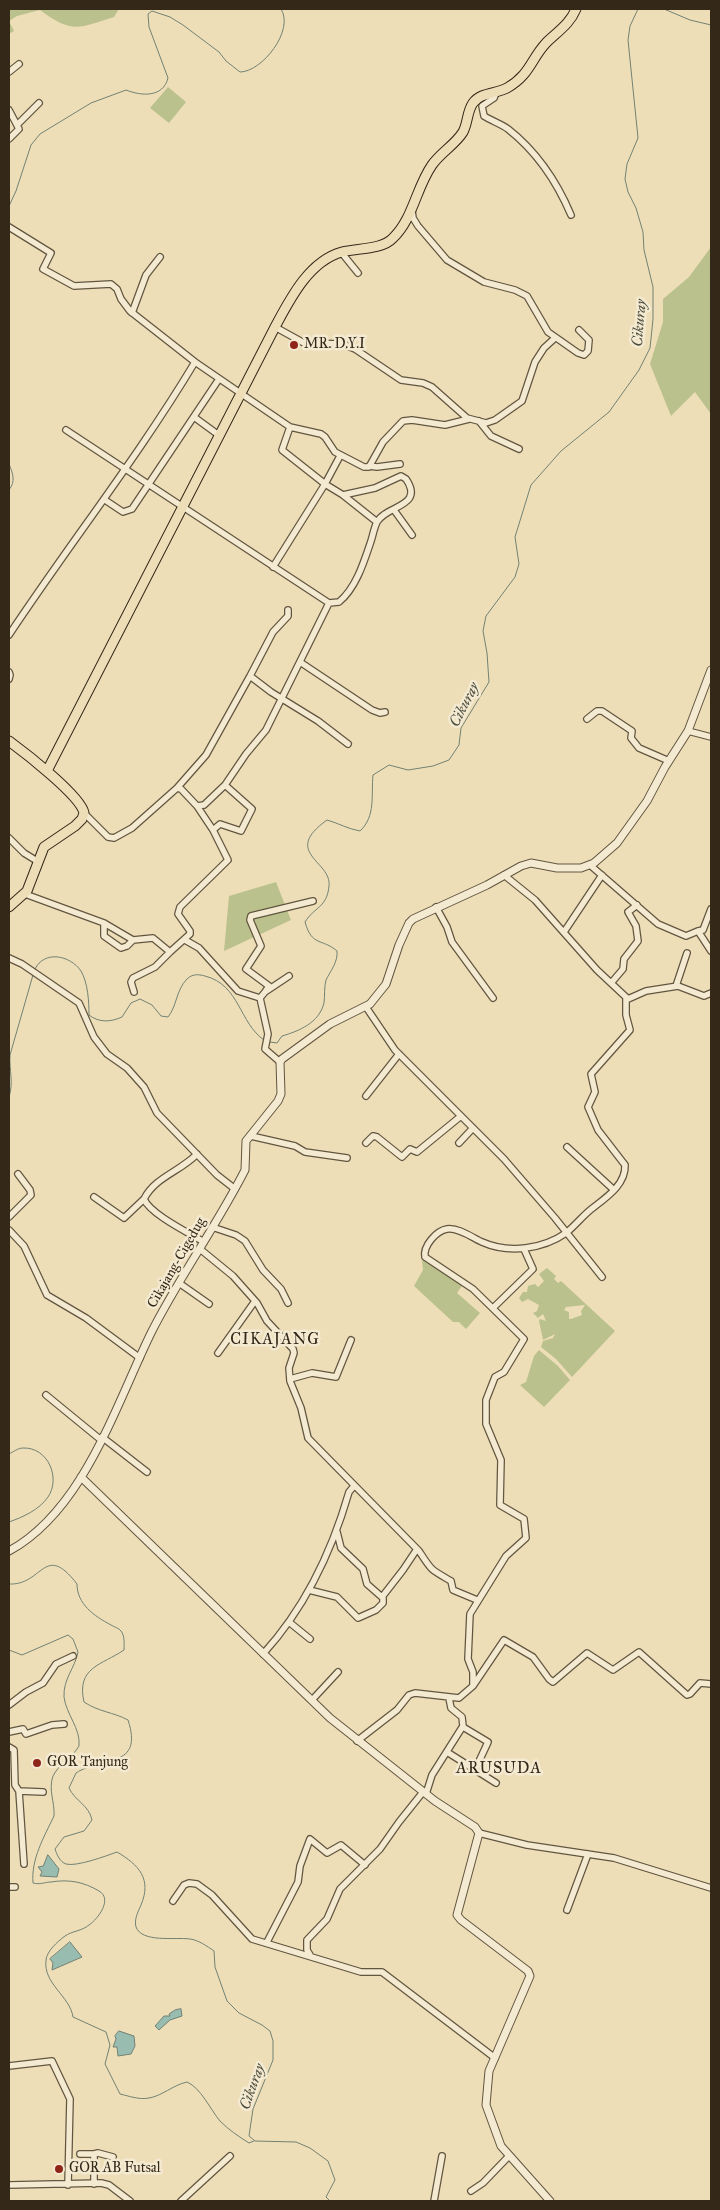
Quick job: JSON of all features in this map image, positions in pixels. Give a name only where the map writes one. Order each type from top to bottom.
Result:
[{"type":"main road","points":[[47,771],[287,305],[314,268],[341,252],[390,241],[402,228],[432,164],[463,132],[474,101],[482,96],[496,93],[519,80],[532,66],[539,52],[569,22],[576,9]]},
{"type":"main road","points":[[9,741],[47,771],[76,800],[84,813],[82,819],[75,826],[44,847],[25,894],[9,907]]},
{"type":"street","points":[[9,72],[19,64]]},
{"type":"street","points":[[496,93],[494,98],[482,106],[484,116],[506,127],[522,141],[551,178],[571,215]]},
{"type":"street","points":[[17,125],[38,103]]},
{"type":"street","points":[[9,110],[18,130],[9,139]]},
{"type":"street","points":[[413,205],[413,218],[447,260],[484,282],[514,290],[527,296],[545,328],[555,338],[584,355],[588,351],[589,340],[579,330]]},
{"type":"street","points":[[9,227],[51,253],[43,269],[74,286],[110,284],[117,289],[121,299],[132,313],[195,362],[290,427],[321,434],[325,437],[332,450],[340,456],[364,467],[400,464]]},
{"type":"street","points":[[341,252],[358,273]]},
{"type":"street","points":[[132,313],[146,275],[160,257]]},
{"type":"street","points":[[275,327],[304,343],[343,344],[355,349],[401,380],[423,383],[432,387],[469,419]]},
{"type":"street","points":[[369,466],[383,442],[403,421],[412,420],[445,425],[469,419],[478,419],[486,423],[491,422],[522,401],[535,362],[544,348],[555,338]]},
{"type":"street","points":[[9,635],[48,577],[105,500],[195,362]]},
{"type":"street","points":[[105,500],[126,513],[132,509],[219,379]]},
{"type":"street","points":[[194,417],[220,436]]},
{"type":"street","points":[[478,419],[491,436],[519,449]]},
{"type":"street","points":[[290,427],[282,450],[377,522]]},
{"type":"street","points":[[66,430],[329,603],[339,602],[346,595],[361,568],[377,522],[384,515],[407,502],[410,498],[410,485],[403,476],[375,488],[343,495]]},
{"type":"street","points":[[273,567],[325,484],[340,456]]},
{"type":"street","points":[[394,510],[412,535]]},
{"type":"street","points":[[198,806],[204,805],[225,785],[246,754],[266,730],[329,603]]},
{"type":"street","points":[[84,813],[108,837],[114,838],[132,828],[177,788],[206,755],[274,632],[288,616],[288,610]]},
{"type":"street","points":[[300,662],[372,710],[380,713],[385,712]]},
{"type":"street","points":[[313,901],[251,916],[250,920],[261,946],[246,969],[269,986],[260,998],[267,1042],[266,1052],[280,1062],[292,1050],[330,1024],[366,1007],[386,984],[409,923],[436,908],[531,863],[557,868],[581,868],[594,863],[617,843],[647,801],[688,731],[711,670]]},
{"type":"street","points":[[9,672],[9,679]]},
{"type":"street","points":[[250,676],[322,724],[348,744]]},
{"type":"street","points":[[587,719],[597,711],[602,711],[632,731],[631,738],[639,748],[669,761]]},
{"type":"street","points":[[688,731],[711,737]]},
{"type":"street","points":[[213,830],[220,824],[241,831],[252,809],[225,785]]},
{"type":"street","points":[[134,992],[131,982],[133,978],[155,967],[185,940],[190,931],[178,914],[180,907],[228,860],[198,806],[181,788],[177,788]]},
{"type":"street","points":[[9,838],[21,850],[37,861]]},
{"type":"street","points":[[590,865],[660,925],[686,936],[703,930],[711,909]]},
{"type":"street","points":[[473,1686],[472,1672],[468,1659],[469,1617],[477,1600],[506,1556],[524,1542],[527,1535],[524,1519],[500,1505],[501,1460],[485,1420],[486,1400],[495,1377],[504,1372],[524,1339],[471,1287],[426,1258],[424,1255],[426,1248],[431,1240],[441,1231],[452,1229],[488,1245],[524,1249],[534,1248],[566,1233],[580,1218],[614,1190],[624,1176],[625,1165],[598,1130],[588,1107],[595,1092],[591,1074],[630,1030],[626,1012],[627,998],[597,970],[532,898],[504,875]]},
{"type":"street","points":[[564,932],[602,875]]},
{"type":"street","points":[[25,894],[104,923],[133,940],[153,938],[170,952]]},
{"type":"street","points":[[612,982],[623,969],[624,959],[638,941],[636,926],[628,912],[637,905]]},
{"type":"street","points":[[436,908],[447,927],[452,942],[493,998]]},
{"type":"street","points":[[104,923],[104,936],[121,948],[127,946],[133,940]]},
{"type":"street","points":[[698,931],[711,951]]},
{"type":"street","points":[[185,940],[198,948],[238,991],[260,998]]},
{"type":"street","points":[[676,986],[687,952]]},
{"type":"street","points":[[9,958],[79,1003],[95,1038],[109,1056],[122,1064],[143,1086],[156,1111],[217,1175],[235,1188]]},
{"type":"street","points":[[265,992],[289,976]]},
{"type":"street","points":[[627,998],[676,986],[683,986],[704,996],[711,992]]},
{"type":"street","points":[[366,1007],[399,1054],[504,1159],[602,1277]]},
{"type":"street","points":[[366,1096],[399,1054]]},
{"type":"street","name":"Cikajang-Cigedug","points":[[9,1551],[29,1537],[56,1513],[81,1477],[179,1283],[246,1166],[245,1146],[278,1101],[281,1094],[280,1062]]},
{"type":"street","points":[[366,1143],[371,1137],[377,1137],[402,1157],[410,1149],[417,1152],[461,1116]]},
{"type":"street","points":[[459,1142],[473,1128]]},
{"type":"street","points":[[251,1136],[295,1146],[305,1152],[347,1158]]},
{"type":"street","points":[[567,1147],[614,1190]]},
{"type":"street","points":[[94,1197],[124,1218],[164,1177],[186,1165],[197,1154]]},
{"type":"street","points":[[9,1217],[31,1195],[30,1190],[18,1174]]},
{"type":"street","points":[[144,1199],[161,1216],[204,1242]]},
{"type":"street","points":[[212,1227],[236,1235],[244,1241],[263,1270],[278,1286],[288,1303]]},
{"type":"street","points":[[9,1230],[24,1246],[47,1294],[86,1318],[140,1358]]},
{"type":"street","points":[[200,1249],[233,1276],[255,1301],[264,1318],[293,1349],[294,1353],[289,1368],[290,1379],[308,1438],[417,1549],[433,1571],[451,1581],[453,1590],[477,1600]]},
{"type":"street","points":[[493,1308],[533,1269],[524,1249]]},
{"type":"street","points":[[179,1283],[209,1304]]},
{"type":"street","points":[[218,1353],[255,1301]]},
{"type":"street","points":[[290,1379],[312,1373],[336,1377],[351,1340]]},
{"type":"street","points":[[46,1395],[147,1472]]},
{"type":"street","points":[[81,1477],[263,1654],[357,1741],[425,1793],[475,1827],[479,1833],[527,1845],[628,1861],[711,1888]]},
{"type":"street","points":[[263,1654],[289,1622],[309,1590],[337,1532],[349,1492],[354,1486]]},
{"type":"street","points":[[309,1590],[337,1597],[359,1618],[380,1607],[384,1601],[367,1584],[363,1569],[340,1548],[337,1532]]},
{"type":"street","points":[[382,1597],[404,1570],[417,1549]]},
{"type":"street","points":[[289,1622],[310,1639]]},
{"type":"street","points":[[357,1741],[397,1710],[408,1695],[415,1693],[449,1698],[462,1697],[473,1686],[504,1640],[531,1655],[549,1679],[554,1682],[587,1653],[613,1670],[639,1652],[687,1695],[700,1683],[711,1684]]},
{"type":"street","points":[[9,1705],[26,1692],[43,1683],[56,1664],[73,1656]]},
{"type":"street","points":[[312,1700],[338,1672]]},
{"type":"street","points":[[310,1955],[306,1946],[307,1940],[327,1919],[340,1889],[382,1846],[399,1822],[425,1793],[432,1775],[463,1727],[463,1718],[451,1708],[449,1698]]},
{"type":"street","points":[[9,1732],[23,1729],[26,1734],[64,1724]]},
{"type":"street","points":[[463,1727],[488,1742],[475,1770]]},
{"type":"street","points":[[9,1747],[14,1750],[15,1785],[19,1791],[24,1864]]},
{"type":"street","points":[[447,1752],[496,1783]]},
{"type":"street","points":[[19,1791],[42,1792]]},
{"type":"street","points":[[479,1833],[476,1852],[457,1915],[528,1971],[530,1976],[488,2075],[487,2108],[499,2144],[550,2201]]},
{"type":"street","points":[[267,1942],[298,1882],[300,1866],[310,1839],[327,1854],[340,1845],[365,1865]]},
{"type":"street","points":[[567,1910],[588,1854]]},
{"type":"street","points":[[173,1901],[184,1885],[189,1883],[197,1884],[212,1895],[250,1938],[299,1954],[310,1955],[363,1973],[382,1972],[495,2058]]},
{"type":"street","points":[[9,2066],[52,2061],[70,2099],[68,2185]]},
{"type":"street","points":[[80,2154],[98,2153],[113,2157]]},
{"type":"street","points":[[94,2154],[94,2184]]},
{"type":"street","points":[[181,2201],[230,2156]]},
{"type":"street","points":[[434,2201],[442,2156]]},
{"type":"street","points":[[471,2191],[485,2181],[510,2156]]},
{"type":"street","points":[[9,2185],[109,2185],[130,2201]]},
{"type":"green space","points":[[9,9],[119,9],[114,17],[76,27],[60,23],[40,10],[17,16],[9,21]]},
{"type":"green space","points":[[9,21],[14,31],[9,34]]},
{"type":"green space","points":[[168,87],[186,102],[169,123],[150,108]]},
{"type":"green space","points":[[711,247],[711,414],[695,392],[671,416],[650,364],[663,322],[663,299],[689,277]]},
{"type":"green space","points":[[276,882],[291,920],[224,951],[229,896]]},
{"type":"green space","points":[[425,1259],[464,1283],[457,1293],[480,1313],[466,1329],[459,1322],[453,1322],[414,1286],[423,1270],[422,1261]]},
{"type":"green space","points":[[547,1268],[556,1276],[554,1279],[558,1283],[561,1281],[615,1331],[572,1377],[556,1359],[541,1347],[543,1341],[553,1338],[555,1334],[543,1340],[539,1321],[540,1319],[546,1321],[543,1314],[538,1318],[533,1313],[537,1311],[539,1305],[528,1299],[522,1302],[519,1298],[523,1292],[527,1292],[528,1286],[535,1284],[538,1287],[544,1281],[539,1274]],"holes":[[[585,1305],[581,1311],[582,1315],[569,1319],[569,1312],[564,1310],[566,1307]]]},
{"type":"green space","points":[[539,1350],[558,1366],[570,1380],[544,1407],[520,1385],[526,1382],[534,1356]]},
{"type":"water","points":[[48,1855],[59,1869],[57,1877],[40,1876],[42,1872],[38,1867],[43,1866]]},
{"type":"water","points":[[70,1942],[82,1957],[52,1970],[53,1963],[50,1959]]},
{"type":"water","points":[[181,2009],[182,2016],[170,2020],[159,2030],[155,2026],[164,2016],[170,2016],[169,2014],[175,2010]]},
{"type":"water","points":[[119,2031],[134,2036],[135,2046],[131,2054],[118,2056],[117,2047],[113,2047],[116,2039],[115,2036]]},
{"type":"waterway","points":[[9,206],[31,145],[40,134],[91,103],[126,90],[151,94],[165,85],[168,78],[149,27],[148,14],[152,11],[170,17],[183,25],[219,52],[226,61],[240,72],[258,65],[274,48],[284,28],[284,18],[281,9]]},
{"type":"waterway","name":"Cikuray","points":[[270,1042],[277,1043],[282,1036],[301,1029],[318,1016],[324,1003],[326,980],[336,959],[337,951],[314,939],[305,922],[326,899],[329,886],[328,877],[308,849],[308,841],[314,831],[327,820],[360,831],[371,812],[373,775],[389,765],[408,770],[433,766],[449,760],[459,745],[461,728],[489,682],[483,631],[486,616],[515,577],[519,564],[515,537],[531,485],[561,451],[609,412],[639,370],[650,348],[653,319],[653,287],[644,250],[643,232],[625,179],[627,164],[638,138],[628,40],[630,26],[638,9]]},
{"type":"waterway","name":"Cikuray","points":[[664,9],[690,20],[711,25]]},
{"type":"waterway","points":[[9,464],[13,474],[9,490]]},
{"type":"waterway","name":"Cikuray","points":[[35,969],[44,959],[51,957],[64,958],[70,961],[81,971],[85,981],[89,1015],[105,1021],[122,1017],[131,1003],[140,999],[152,1005],[161,1016],[168,1017],[183,983],[191,976],[205,976],[225,987],[249,1024],[264,1040]]},
{"type":"waterway","name":"Cikuray","points":[[9,1097],[11,1081],[10,1055],[33,975]]},
{"type":"waterway","name":"Cikuray","points":[[9,1454],[23,1448],[32,1449],[39,1453],[50,1465],[53,1481],[48,1497],[40,1506],[9,1522]]},
{"type":"waterway","name":"Cikuray","points":[[9,1584],[20,1583],[43,1569],[57,1566],[66,1572],[77,1584],[80,1598],[88,1609],[120,1630],[124,1638],[124,1650],[93,1668],[87,1674],[83,1690],[84,1702],[128,1720],[131,1736],[130,1747],[125,1754],[118,1758],[76,1773],[69,1788],[88,1810],[92,1820],[84,1831],[64,1837],[55,1849],[60,1860],[71,1865],[91,1861],[117,1852],[132,1862],[144,1880],[144,1896],[136,1921],[136,1927],[139,1932],[152,1937],[193,1940],[202,1943],[214,1951],[215,1967],[227,2001],[239,2013],[270,2031],[273,2041],[273,2060],[253,2109],[249,2136],[255,2141],[296,2142],[310,2148],[328,2161],[335,2180],[326,2197],[330,2201]]},
{"type":"waterway","points":[[9,1650],[22,1655],[68,1635],[73,1639],[78,1652],[65,1685],[64,1697],[78,1734],[79,1746],[53,1776],[51,1786],[54,1816],[36,1857],[33,1883],[64,1881],[82,1883],[99,1891],[105,1899],[103,1909],[93,1922],[83,1929],[65,1936],[50,1950],[46,1960],[46,1968],[52,1983],[67,2003],[73,2017],[106,2032],[110,2045],[105,2064],[120,2094],[138,2098],[149,2098],[187,2082],[197,2089],[220,2121],[249,2143],[254,2141]]},
{"type":"place","name":"MR. D.Y.I","points":[[294,345]]},
{"type":"place","name":"GOR Tanjung","points":[[37,1763]]},
{"type":"place","name":"GOR AB Futsal","points":[[59,2169]]},
{"type":"district","name":"CIKAJANG","points":[[275,1340]]},
{"type":"district","name":"ARUSUDA","points":[[499,1769]]}]
